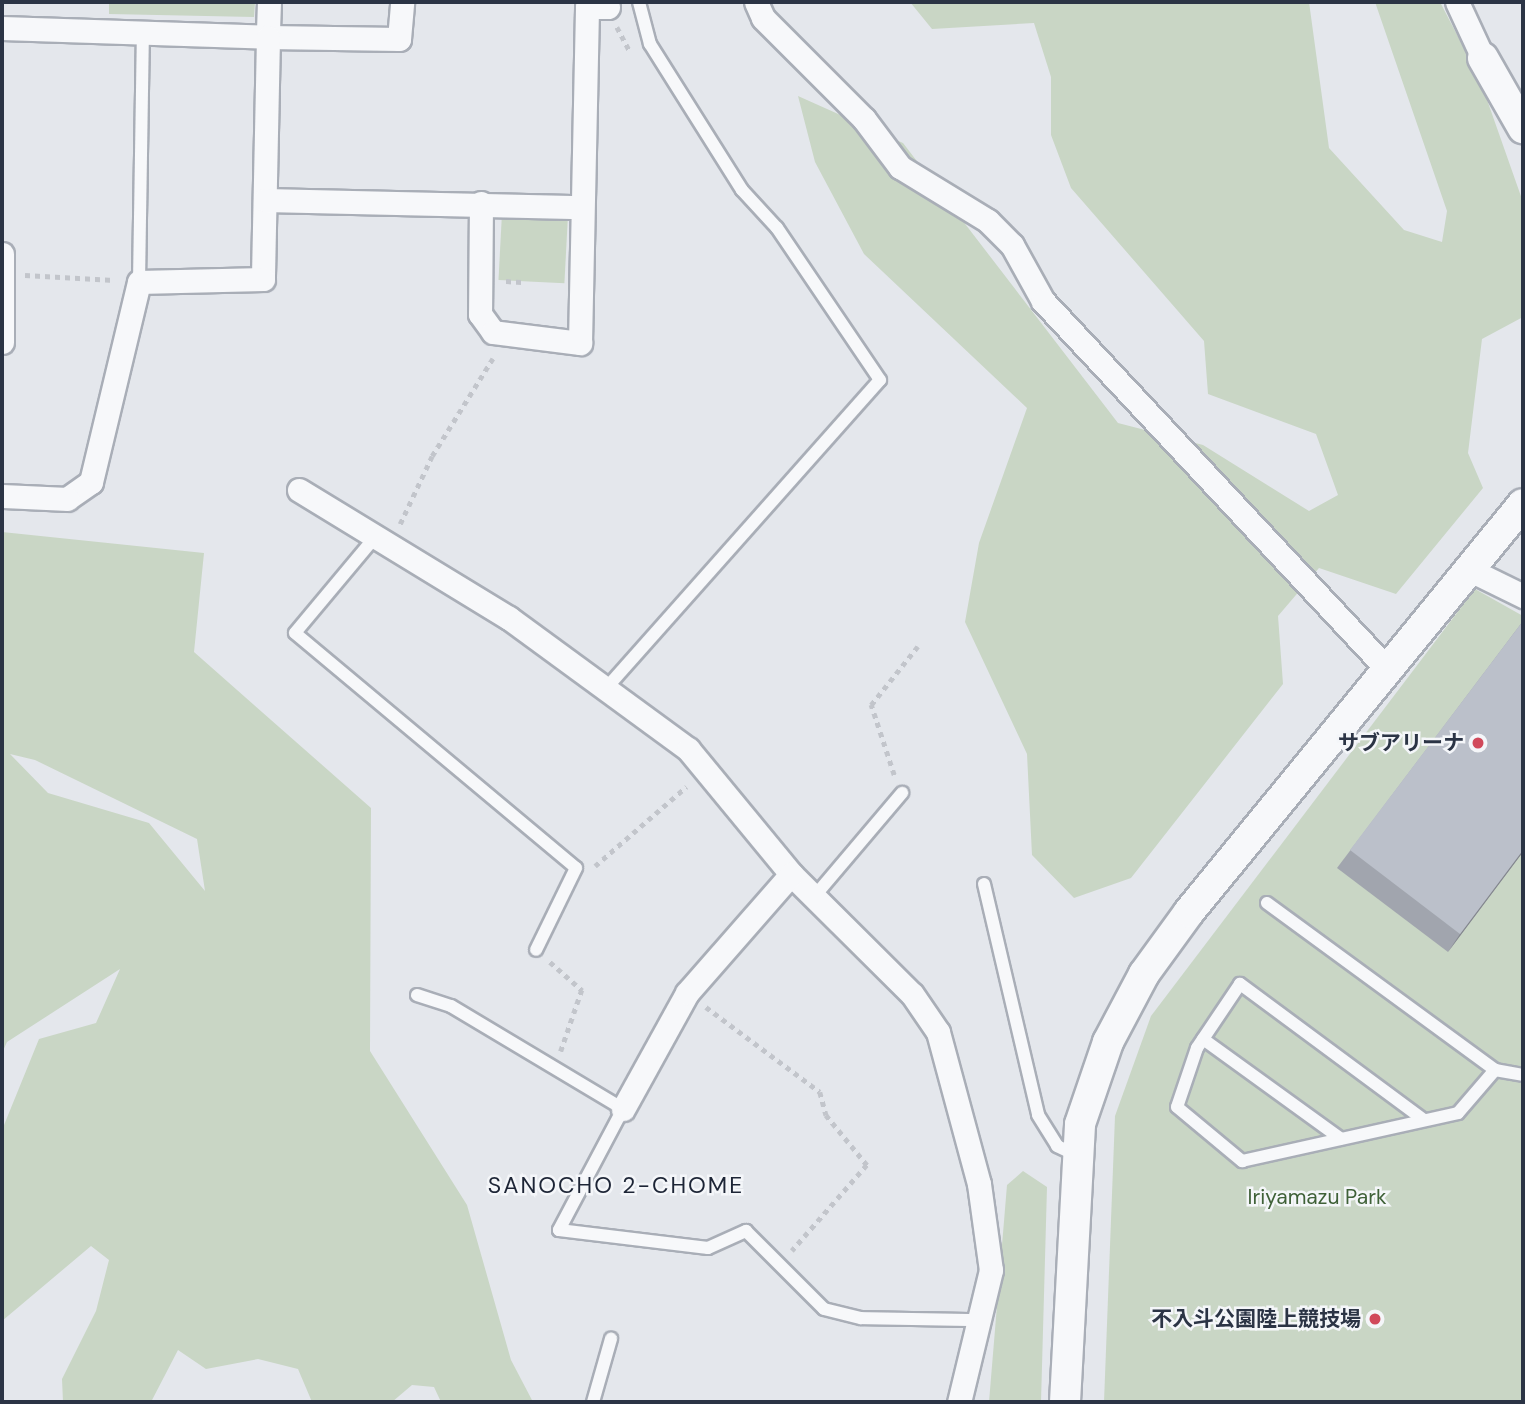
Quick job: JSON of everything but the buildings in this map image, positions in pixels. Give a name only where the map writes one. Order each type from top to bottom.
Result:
[{"type":"street","points":[[2,496],[67,499],[92,482],[139,282],[263,279],[269,2]]},
{"type":"street","points":[[2,28],[399,39],[402,2]]},
{"type":"street","points":[[756,2],[763,18],[864,119],[900,167],[988,221],[1012,245],[1043,301],[1389,671]]},
{"type":"street","points":[[1457,2],[1483,58],[1523,128]]},
{"type":"street","points":[[481,202],[480,314],[493,332],[580,343],[587,7],[608,7]]},
{"type":"street","points":[[265,200],[481,202],[582,207]]},
{"type":"street","points":[[2,342],[3,264]]},
{"type":"street","points":[[299,490],[609,685],[706,771],[813,898],[912,994],[937,1032],[979,1184],[991,1270],[959,1402]]},
{"type":"street","points":[[1065,1402],[1080,1124],[1108,1042],[1144,974],[1472,571],[1523,504]]},
{"type":"street","points":[[1472,571],[1523,596]]},
{"type":"street","points":[[622,1109],[687,993],[791,874]]},
{"type":"lane","points":[[609,685],[880,380],[777,228],[742,190],[650,44],[639,2]]},
{"type":"lane","points":[[139,282],[143,32]]},
{"type":"lane","points":[[383,541],[295,633],[576,868],[536,950]]},
{"type":"lane","points":[[813,898],[902,793]]},
{"type":"lane","points":[[984,884],[1038,1115],[1056,1146],[1078,1157]]},
{"type":"lane","points":[[1266,903],[1495,1070],[1523,1075]]},
{"type":"lane","points":[[1424,1120],[1240,984],[1203,1039],[1177,1107],[1242,1161],[1458,1113],[1495,1070]]},
{"type":"lane","points":[[417,995],[451,1006],[622,1109],[559,1230],[708,1248],[746,1231],[824,1309],[861,1318],[977,1320]]},
{"type":"lane","points":[[1203,1039],[1341,1139]]},
{"type":"lane","points":[[593,1402],[611,1339]]},
{"type":"path","points":[[3,264],[139,282]]},
{"type":"path","points":[[383,541],[432,456],[509,333]]},
{"type":"path","points":[[902,793],[872,705],[918,646]]},
{"type":"path","points":[[576,868],[587,873],[706,771]]},
{"type":"path","points":[[536,950],[582,990],[554,1069]]},
{"type":"path","points":[[687,993],[820,1092],[826,1115],[867,1165],[779,1265]]},
{"type":"green space","points":[[109,2],[255,2],[254,17],[109,14]]},
{"type":"green space","points":[[910,2],[1309,2],[1329,148],[1404,230],[1442,242],[1447,211],[1375,2],[1440,2],[1479,77],[1523,202],[1523,317],[1482,339],[1468,453],[1483,488],[1396,594],[1319,568],[1278,616],[1283,684],[1131,878],[1074,898],[1032,855],[1027,754],[965,622],[979,543],[1027,408],[864,254],[815,162],[798,96],[903,143],[1118,423],[1203,445],[1309,511],[1338,495],[1316,434],[1208,394],[1204,341],[1071,188],[1051,135],[1051,77],[1034,23],[932,29]]},
{"type":"green space","points":[[502,213],[568,216],[564,283],[498,280]]},
{"type":"green space","points":[[2,532],[204,553],[194,652],[371,808],[370,1051],[467,1205],[511,1360],[533,1402],[441,1402],[434,1387],[412,1385],[392,1402],[312,1402],[298,1369],[258,1359],[206,1369],[178,1350],[151,1402],[63,1402],[62,1379],[96,1311],[109,1260],[91,1246],[2,1321],[2,1130],[39,1039],[96,1023],[120,969],[7,1042],[2,1053]],"holes":[[[10,754],[35,760],[197,839],[205,891],[149,823],[48,793]]]},
{"type":"green space","name":"Iriyamazu Park","points":[[1475,589],[1523,616],[1523,1402],[1104,1402],[1115,1116],[1151,1016]]},
{"type":"green space","points":[[1023,1171],[1047,1187],[1041,1402],[989,1402],[1007,1185]]},
{"type":"place","name":"サブアリーナ","points":[[1478,743]]},
{"type":"place","name":"不入斗公園陸上競技場","points":[[1375,1319]]},
{"type":"district","name":"SANOCHO 2-CHOME","points":[[616,1185]]}]
